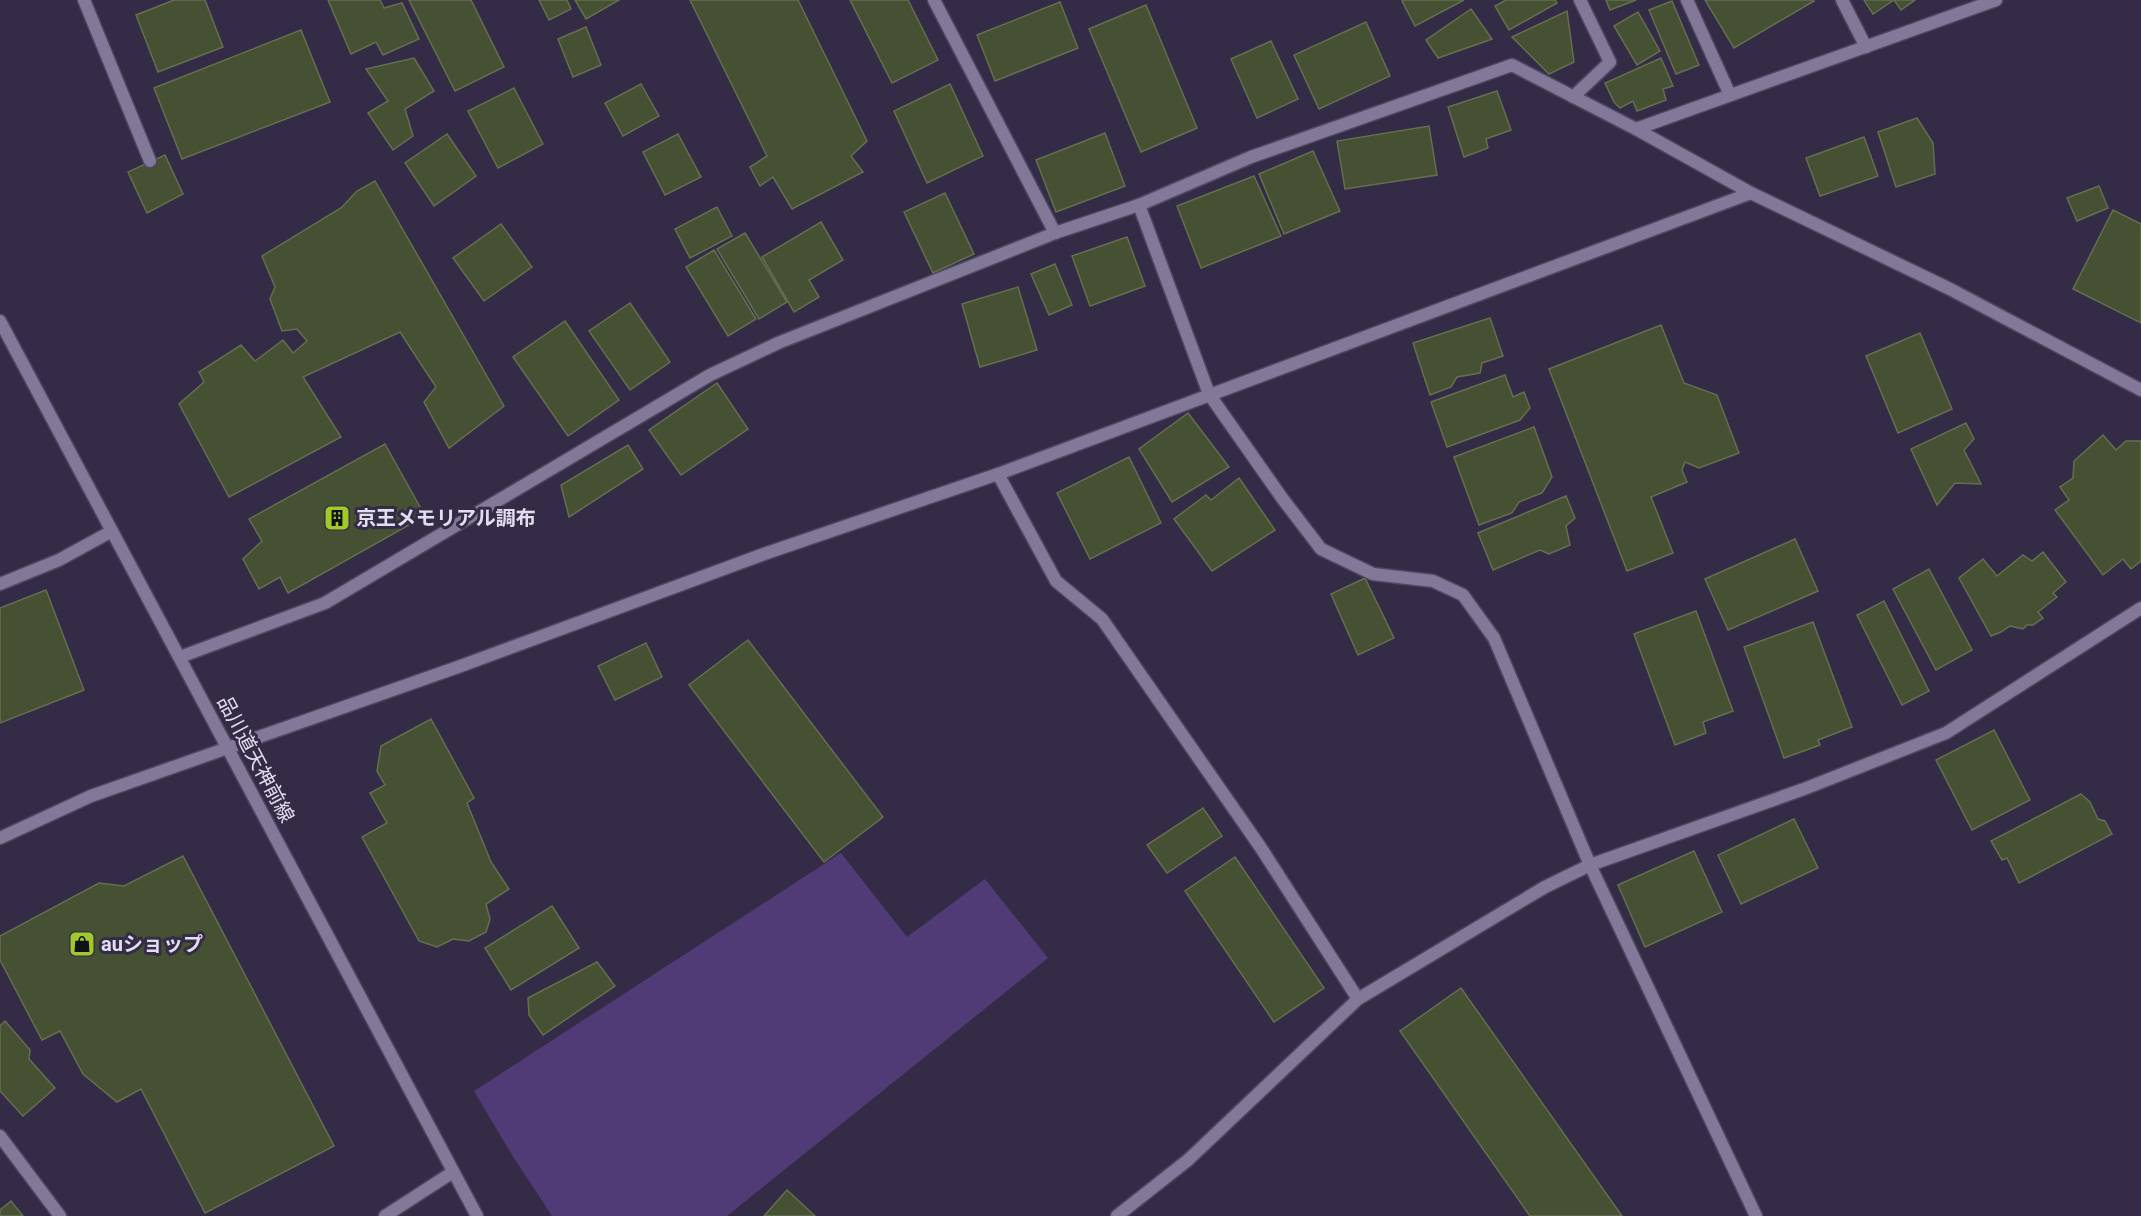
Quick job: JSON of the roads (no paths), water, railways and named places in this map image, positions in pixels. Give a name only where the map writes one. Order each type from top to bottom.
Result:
[{"type":"street","points":[[84,0],[150,161]]},
{"type":"street","points":[[934,0],[1055,233]]},
{"type":"street","points":[[1573,97],[1610,62],[1580,0]]},
{"type":"street","points":[[1687,0],[1730,95]]},
{"type":"street","points":[[1842,0],[1866,47]]},
{"type":"street","points":[[1636,129],[1996,0]]},
{"type":"street","points":[[180,657],[325,603],[710,375],[778,343],[1055,233],[1139,205],[1251,157],[1512,65],[1636,129],[1750,193],[1950,290],[2141,390]]},
{"type":"street","points":[[0,838],[91,796],[458,668],[764,554],[998,474],[1750,193]]},
{"type":"street","points":[[1139,205],[1209,394],[1321,549],[1373,574],[1433,581],[1463,595],[1494,638],[1590,865],[1756,1216]]},
{"type":"street","name":"品川道天神前線","points":[[0,321],[477,1216]]},
{"type":"street","points":[[998,474],[1056,581],[1102,619],[1261,848],[1358,999]]},
{"type":"street","points":[[0,584],[59,560],[112,531]]},
{"type":"street","points":[[1117,1216],[1188,1160],[1358,999],[1545,887],[1590,865],[1804,789],[1946,734],[2141,608]]},
{"type":"street","points":[[0,1136],[60,1216]]},
{"type":"street","points":[[385,1216],[453,1172]]},
{"type":"place","name":"京王メモリアル調布","points":[[337,518]]},
{"type":"place","name":"auショップ","points":[[82,944]]}]
